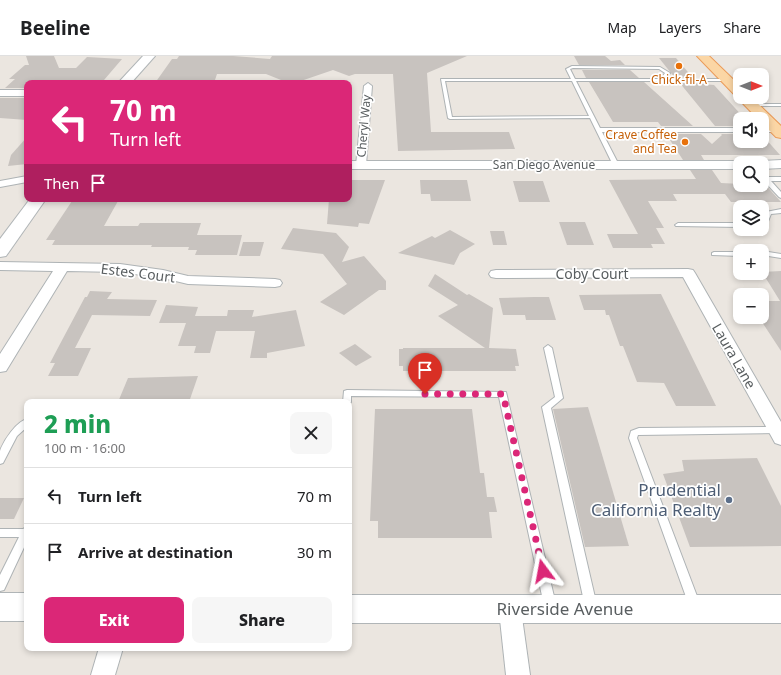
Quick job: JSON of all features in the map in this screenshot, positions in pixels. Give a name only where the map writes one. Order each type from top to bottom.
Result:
[{"type":"main road","points":[[703,56],[733,86]]},
{"type":"main road","points":[[751,104],[779,132]]},
{"type":"street","points":[[127,80],[148,56]]},
{"type":"street","name":"Cheryl Way","points":[[355,165],[368,86]]},
{"type":"street","points":[[0,93],[24,93]]},
{"type":"street","points":[[769,164],[781,164]]},
{"type":"street","name":"San Diego Avenue","points":[[355,165],[733,165]]},
{"type":"street","points":[[0,184],[24,180]]},
{"type":"street","points":[[0,252],[36,202]]},
{"type":"street","name":"Estes Court","points":[[0,266],[120,268],[163,274],[188,280],[275,282]]},
{"type":"street","points":[[0,367],[62,268]]},
{"type":"street","name":"Coby Court","points":[[496,274],[688,273]]},
{"type":"street","name":"Laura Lane","points":[[688,273],[779,434]]},
{"type":"street","points":[[0,607],[24,607]]},
{"type":"street","name":"Riverside Avenue","points":[[352,609],[781,609]]},
{"type":"street","points":[[510,610],[518,675]]},
{"type":"street","points":[[103,675],[110,651]]},
{"type":"lane","points":[[616,165],[568,70],[572,67],[656,67],[664,69],[668,73],[662,80]]},
{"type":"lane","points":[[592,117],[450,118],[443,80],[727,80]]},
{"type":"lane","points":[[769,104],[781,105]]},
{"type":"lane","points":[[598,130],[733,130]]},
{"type":"lane","points":[[769,131],[779,132]]},
{"type":"lane","points":[[769,179],[781,179]]},
{"type":"lane","points":[[769,184],[781,196]]},
{"type":"lane","points":[[769,213],[781,211]]},
{"type":"lane","points":[[678,225],[733,225]]},
{"type":"lane","points":[[714,254],[733,254]]},
{"type":"lane","points":[[769,254],[781,256]]},
{"type":"lane","points":[[548,348],[559,398],[546,407],[592,609]]},
{"type":"lane","points":[[347,399],[347,393],[503,394],[551,610]]},
{"type":"lane","points":[[0,460],[14,434],[24,425]]},
{"type":"lane","points":[[696,608],[633,438],[634,433],[639,431],[779,434]]},
{"type":"lane","points":[[0,533],[24,532]]},
{"type":"lane","points":[[0,586],[24,538]]},
{"type":"building","points":[[26,56],[54,56],[59,68],[76,68],[87,57],[122,59],[104,80],[24,80],[24,88],[5,88],[15,79],[9,79],[25,65],[29,65]]},
{"type":"building","points":[[179,56],[233,56],[270,59],[272,56],[467,56],[427,73],[431,132],[509,132],[515,149],[398,151],[393,74],[355,74],[349,76],[333,70],[304,80],[281,80],[266,74],[217,74],[215,80],[157,80],[172,59],[177,59]]},
{"type":"building","points":[[574,56],[605,56],[611,61],[620,60],[625,65],[579,65]]},
{"type":"building","points":[[659,58],[676,58],[693,78],[675,78]]},
{"type":"building","points":[[582,70],[630,70],[639,78],[586,78]]},
{"type":"building","points":[[589,82],[644,82],[693,126],[661,126],[658,122],[613,122]]},
{"type":"building","points":[[679,82],[714,85],[739,112],[733,112],[733,126],[715,126]]},
{"type":"building","points":[[0,98],[24,98],[24,120],[0,118]]},
{"type":"building","points":[[666,134],[701,134],[712,144],[722,135],[721,134],[733,134],[733,148],[769,148],[769,143],[780,155],[701,155],[704,160],[683,160]]},
{"type":"building","points":[[24,140],[24,164],[8,166],[11,155]]},
{"type":"building","points":[[690,170],[712,170],[721,183],[733,184],[733,192],[769,192],[769,189],[781,202],[769,202],[769,200],[733,200],[733,202],[731,202],[725,194],[673,194],[677,201],[648,201],[664,228],[656,228],[665,244],[651,244],[653,248],[613,248],[607,234],[638,234],[609,180],[696,179]]},
{"type":"building","points":[[352,180],[385,180],[369,224],[359,223],[358,227],[327,224],[329,202],[352,202]]},
{"type":"building","points":[[420,180],[467,180],[471,201],[431,201],[430,194],[421,194]]},
{"type":"building","points":[[513,181],[543,181],[550,202],[519,202]]},
{"type":"building","points":[[71,202],[117,202],[104,226],[138,226],[140,223],[201,223],[197,235],[242,235],[237,255],[195,255],[197,250],[188,250],[189,247],[151,247],[152,245],[52,245],[55,240],[46,240]]},
{"type":"building","points":[[559,222],[585,222],[594,245],[567,245]]},
{"type":"building","points":[[293,228],[336,233],[349,247],[342,262],[364,256],[386,281],[386,290],[379,290],[344,315],[320,302],[347,284],[323,254],[281,249]]},
{"type":"building","points":[[450,230],[475,244],[460,253],[454,265],[398,253],[432,236],[435,238]]},
{"type":"building","points":[[490,231],[504,231],[507,245],[493,245]]},
{"type":"building","points":[[243,242],[264,242],[260,256],[239,256]]},
{"type":"building","points":[[781,271],[781,351],[763,324],[769,324],[769,301],[780,301],[767,280],[769,280],[769,272]]},
{"type":"building","points":[[435,274],[467,295],[469,294],[493,308],[489,348],[516,349],[519,366],[515,366],[516,371],[403,371],[403,366],[399,366],[399,349],[485,348],[438,316],[458,305],[428,286]]},
{"type":"building","points":[[90,291],[112,292],[107,299],[157,300],[150,316],[92,315],[75,348],[91,348],[78,376],[48,376],[55,363],[50,363],[85,297],[87,297]]},
{"type":"building","points":[[661,294],[716,406],[676,406],[664,383],[637,382],[623,346],[620,346],[609,315],[606,315],[605,310],[584,310],[579,295]]},
{"type":"building","points":[[549,297],[556,320],[526,320],[525,315],[503,315],[499,298]]},
{"type":"building","points":[[166,305],[198,307],[195,316],[227,316],[228,310],[254,310],[252,317],[296,310],[305,346],[267,353],[267,358],[250,358],[255,331],[216,331],[210,353],[194,353],[196,346],[178,346],[186,323],[159,323]]},
{"type":"building","points":[[355,344],[372,357],[356,366],[339,353]]},
{"type":"building","points":[[198,376],[190,399],[119,399],[128,378]]},
{"type":"building","points":[[588,407],[629,546],[585,547],[553,409]]},
{"type":"building","points":[[375,409],[472,409],[480,473],[484,473],[487,497],[494,497],[497,512],[489,512],[492,538],[378,538],[378,521],[370,521]]},
{"type":"building","points":[[757,458],[781,506],[781,546],[690,547],[663,474],[684,471],[682,460]]},
{"type":"building","points":[[0,498],[24,498],[14,519],[0,519]]},
{"type":"place","name":"Chick-fil-A","points":[[679,66]]},
{"type":"place","name":"Crave Coffee and Tea","points":[[685,142]]},
{"type":"place","name":"Prudential California Realty","points":[[729,500]]},
{"type":"route","points":[[425,394],[503,394],[543,571]]}]
